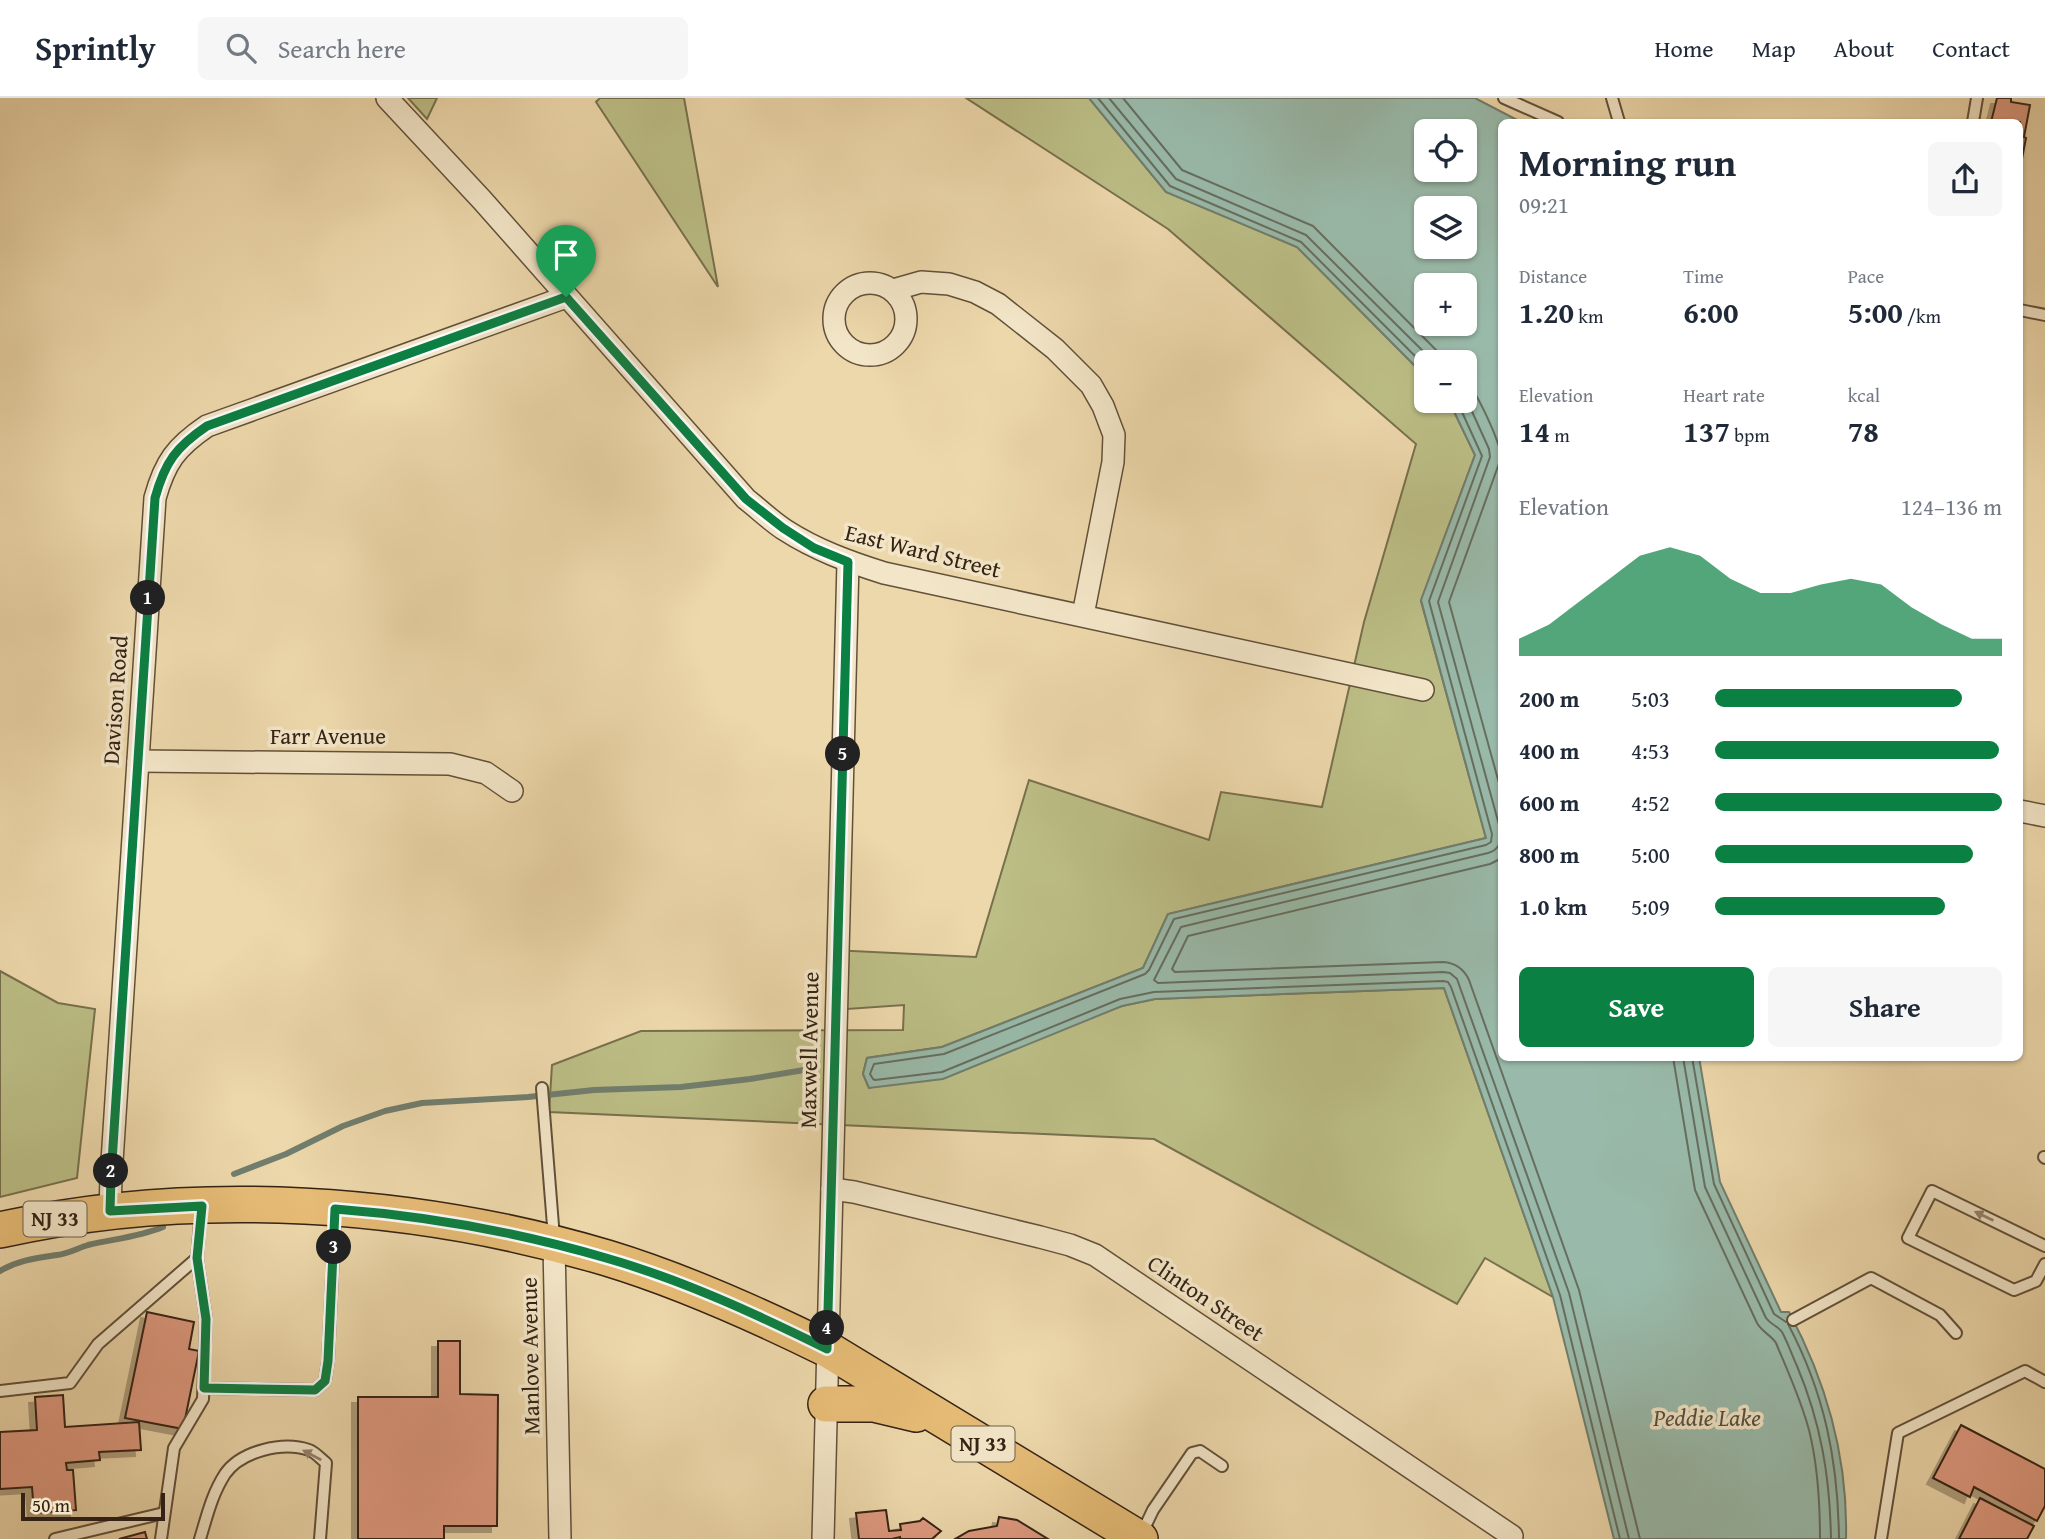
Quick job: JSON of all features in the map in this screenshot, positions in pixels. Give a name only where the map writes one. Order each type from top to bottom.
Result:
[{"type":"main road","name":"NJ 33","points":[[0,1230],[110,1211],[266,1206],[410,1216],[554,1244],[609,1259],[720,1299],[827,1349],[1140,1539]]},
{"type":"main road","points":[[825,1404],[874,1404],[943,1420]]},
{"type":"street","name":"East Ward Street","points":[[387,98],[482,200],[746,499],[814,548],[848,562],[897,575],[1423,690]]},
{"type":"street","points":[[893,289],[921,282],[949,284],[975,292],[998,304],[1046,341],[1091,385],[1103,406],[1114,435],[1113,462],[1083,615]]},
{"type":"street","name":"Davison Road","points":[[110,1211],[155,498],[161,476],[188,439],[207,426],[566,297]]},
{"type":"street","name":"Maxwell Avenue","points":[[823,1539],[848,562]]},
{"type":"street","name":"Farr Avenue","points":[[138,761],[450,764],[486,773],[512,791]]},
{"type":"street","points":[[2023,812],[2045,816]]},
{"type":"street","name":"Clinton Street","points":[[832,1189],[1040,1237],[1095,1255],[1511,1537]]},
{"type":"street","name":"Manlove Avenue","points":[[554,1244],[560,1539]]},
{"type":"lane","points":[[1504,98],[1551,119]]},
{"type":"lane","points":[[1612,98],[1618,119]]},
{"type":"lane","points":[[1974,119],[1977,98]]},
{"type":"lane","points":[[2023,310],[2045,314]]},
{"type":"lane","name":"Manlove Avenue","points":[[542,1088],[554,1244]]},
{"type":"lane","points":[[2045,1246],[1931,1191],[1908,1238],[2014,1290],[2036,1281],[2045,1264]]},
{"type":"lane","points":[[161,1539],[174,1448],[203,1399],[206,1319],[197,1258],[202,1206]]},
{"type":"lane","points":[[204,1388],[315,1390],[325,1381],[335,1209]]},
{"type":"lane","points":[[0,1391],[70,1383],[99,1344],[197,1258]]},
{"type":"lane","points":[[1793,1320],[1871,1278],[1940,1315],[1956,1334]]},
{"type":"lane","points":[[1881,1539],[1898,1433],[2025,1371],[2045,1382]]},
{"type":"lane","points":[[200,1539],[211,1501],[227,1471],[250,1454],[281,1446],[310,1450],[326,1463],[320,1539]]},
{"type":"lane","points":[[1140,1539],[1153,1510],[1192,1453],[1200,1451],[1223,1466]]},
{"type":"lane","points":[[55,1539],[164,1513]]},
{"type":"green space","points":[[408,98],[437,98],[427,119]]},
{"type":"green space","points":[[600,98],[684,98],[718,287],[596,102]]},
{"type":"green space","points":[[966,98],[1089,98],[1166,192],[1297,247],[1414,365],[1414,413],[1455,413],[1475,455],[1421,601],[1486,838],[1168,914],[1143,968],[942,1047],[867,1058],[863,1074],[869,1088],[1122,1006],[1155,999],[1444,988],[1553,1297],[1485,1258],[1457,1304],[1154,1139],[549,1112],[552,1065],[641,1031],[903,1030],[904,1005],[833,1010],[832,950],[976,957],[1029,780],[1209,840],[1221,792],[1322,807],[1364,622],[1416,444],[1168,229]]},
{"type":"green space","points":[[0,971],[58,1003],[95,1009],[77,1178],[0,1197]]},
{"type":"water","name":"Peddie Lake","points":[[1089,98],[1475,98],[1515,119],[1498,119],[1498,1061],[1700,1061],[1720,1182],[1781,1312],[1789,1312],[1824,1394],[1839,1451],[1846,1509],[1846,1539],[1614,1539],[1553,1297],[1444,988],[1155,999],[1122,1006],[943,1079],[869,1088],[863,1074],[867,1058],[942,1047],[1143,968],[1168,914],[1486,838],[1421,600],[1475,455],[1455,413],[1477,413],[1477,350],[1414,350],[1414,365],[1297,247],[1166,192]]},
{"type":"building","points":[[1997,98],[2011,98],[2011,102],[2030,105],[2023,154],[2023,119],[1992,119]]},
{"type":"building","points":[[147,1312],[194,1322],[189,1349],[199,1351],[183,1429],[125,1418]]},
{"type":"building","points":[[438,1341],[460,1341],[460,1394],[498,1395],[497,1526],[444,1526],[444,1539],[358,1539],[358,1397],[438,1397]]},
{"type":"building","points":[[63,1395],[65,1427],[139,1422],[141,1450],[99,1452],[100,1460],[66,1463],[67,1470],[73,1470],[76,1510],[34,1513],[32,1487],[0,1489],[0,1432],[37,1430],[35,1397]]},
{"type":"building","points":[[1961,1425],[2045,1469],[2045,1506],[2037,1521],[1974,1487],[1970,1497],[1933,1478]]},
{"type":"building","points":[[1980,1498],[2034,1526],[2027,1539],[1959,1539]]},
{"type":"building","points":[[886,1510],[889,1531],[901,1530],[900,1524],[920,1521],[923,1518],[941,1531],[932,1539],[859,1539],[856,1513]]},
{"type":"building","points":[[999,1517],[1017,1520],[1048,1539],[955,1539],[969,1531],[997,1526]]},
{"type":"building","points":[[145,1532],[147,1539],[119,1539]]},
{"type":"waterway","points":[[234,1174],[286,1154],[343,1126],[385,1111],[422,1103],[594,1090],[681,1087],[804,1070]]},
{"type":"waterway","points":[[0,1271],[35,1258],[65,1253],[163,1227]]},
{"type":"route","points":[[566,297],[746,499],[814,548],[848,562],[827,1349],[720,1299],[609,1259],[490,1230],[410,1216],[335,1209],[332,1299],[325,1381],[315,1390],[204,1388],[206,1319],[197,1258],[202,1206],[110,1211],[155,498],[161,476],[188,439],[207,426],[566,297]]}]
